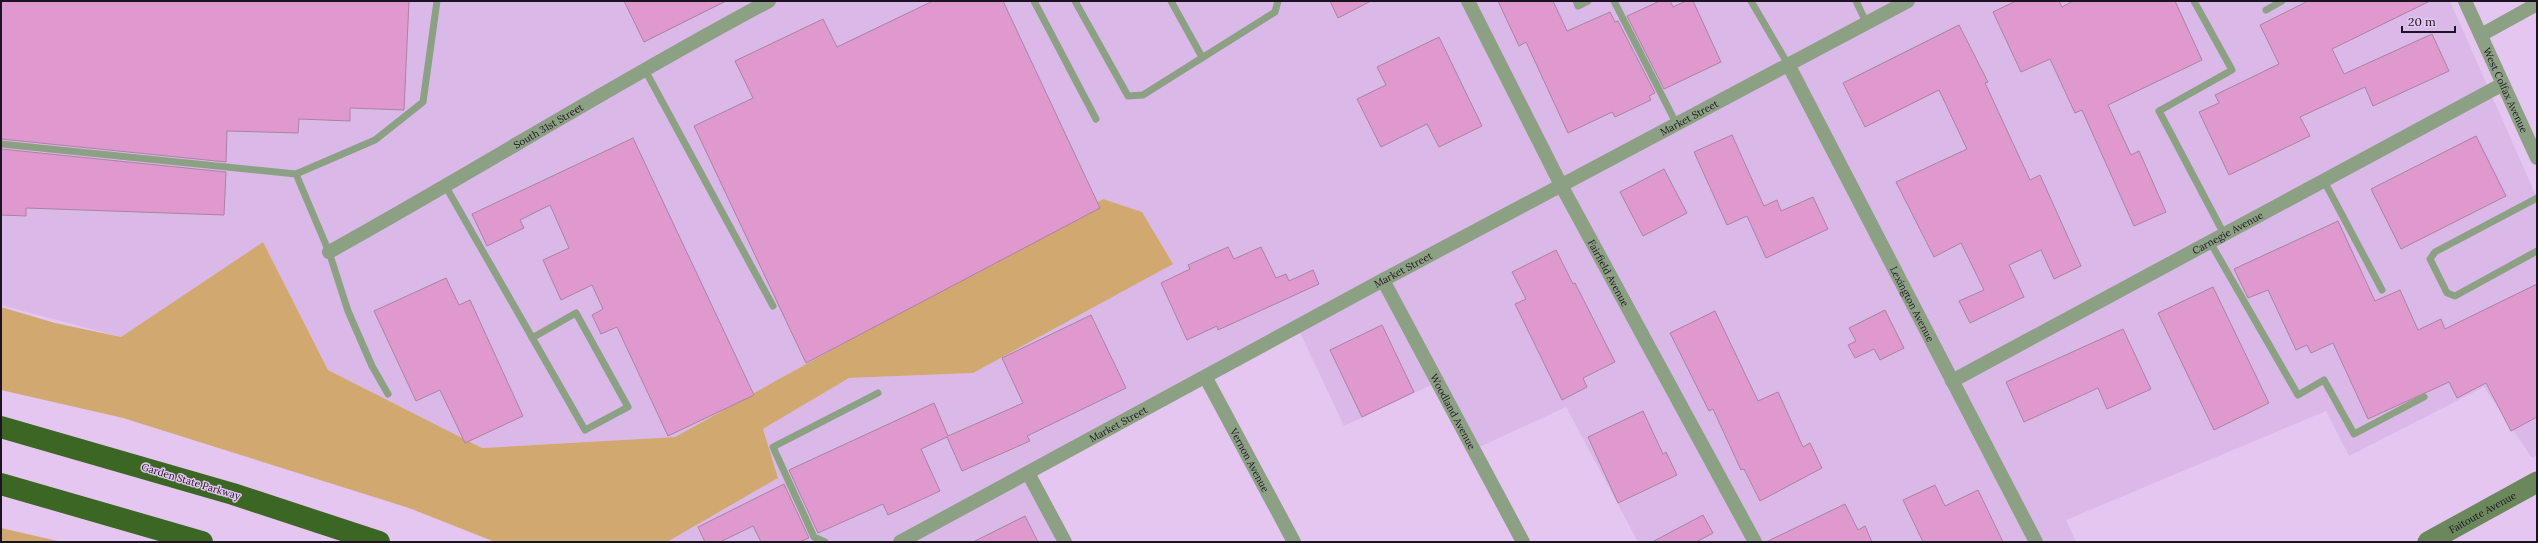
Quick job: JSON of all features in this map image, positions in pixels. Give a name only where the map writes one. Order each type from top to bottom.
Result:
[{"type":"highway","name":"Garden State Parkway","points":[[1,427],[233,494],[379,542]]},
{"type":"highway","points":[[1,484],[202,542]]},
{"type":"street","name":"South 31st Street","points":[[329,252],[446,187],[645,70],[769,1]]},
{"type":"street","name":"Fairfield Avenue","points":[[1468,1],[1561,185],[1756,542]]},
{"type":"street","name":"Market Street","points":[[900,542],[1028,472],[1206,378],[1383,280],[1789,66],[1908,1]]},
{"type":"street","name":"West Colfax Avenue","points":[[2465,1],[2537,158]]},
{"type":"street","points":[[2480,35],[2537,4]]},
{"type":"street","name":"Lexington Avenue","points":[[1789,66],[2036,542]]},
{"type":"street","name":"Carnegie Avenue","points":[[1952,381],[2503,84]]},
{"type":"street","name":"Woodland Avenue","points":[[1383,280],[1523,542]]},
{"type":"street","name":"Vernon Avenue","points":[[1206,378],[1294,542]]},
{"type":"street","points":[[1028,472],[1065,542]]},
{"type":"street","name":"Faitoute Avenue","points":[[2428,542],[2537,482]]},
{"type":"lane","points":[[1,144],[296,174],[375,140],[423,102],[437,1]]},
{"type":"lane","points":[[1034,1],[1096,119]]},
{"type":"lane","points":[[1075,1],[1128,96],[1143,96],[1202,57],[1275,12],[1278,1]]},
{"type":"lane","points":[[1171,1],[1202,57]]},
{"type":"lane","points":[[1576,1],[1578,6],[1588,1]]},
{"type":"lane","points":[[1614,1],[1677,125]]},
{"type":"lane","points":[[1751,1],[1789,66]]},
{"type":"lane","points":[[1856,1],[1867,24]]},
{"type":"lane","points":[[2194,1],[2232,70],[2159,111],[2224,234]]},
{"type":"lane","points":[[2266,10],[2282,1]]},
{"type":"lane","points":[[645,70],[773,306]]},
{"type":"lane","points":[[296,174],[329,252],[348,311],[372,366],[388,394]]},
{"type":"lane","points":[[2324,181],[2382,290]]},
{"type":"lane","points":[[446,187],[532,338],[585,430],[628,407],[576,313],[532,338]]},
{"type":"lane","points":[[2537,198],[2435,252],[2430,259],[2447,293],[2454,296],[2537,250]]},
{"type":"lane","points":[[2210,242],[2298,395],[2324,380],[2354,434],[2424,397]]},
{"type":"lane","points":[[824,542],[814,537],[772,447],[878,393]]},
{"type":"shaded area","points":[[1,1],[2450,1],[2537,198],[2537,455],[2532,458],[2484,387],[2349,456],[2326,411],[2066,520],[2076,542],[1638,542],[1566,407],[1475,449],[1438,382],[1344,426],[1297,326],[1027,470],[1066,542],[667,542],[778,478],[763,429],[849,378],[973,373],[1103,199],[675,437],[482,448],[328,370],[263,242],[121,337],[1,305]]},
{"type":"shaded area","points":[[1103,199],[1142,212],[1173,264],[973,373],[849,378],[763,429],[778,478],[667,542],[495,542],[409,508],[123,418],[1,390],[1,307],[55,323],[121,337],[263,242],[328,370],[482,448],[675,437]]},
{"type":"shaded area","points":[[1,528],[62,542],[1,542]]},
{"type":"building","points":[[1,1],[409,1],[404,110],[350,108],[350,121],[299,119],[298,133],[227,131],[226,162],[1,139]]},
{"type":"building","points":[[624,1],[726,1],[644,42]]},
{"type":"building","points":[[933,1],[1003,1],[1100,208],[806,363],[694,126],[753,98],[735,61],[823,19],[837,47]]},
{"type":"building","points":[[1330,1],[1371,1],[1338,18]]},
{"type":"building","points":[[1498,1],[1553,1],[1567,31],[1610,12],[1615,22],[1618,21],[1655,93],[1649,96],[1651,100],[1615,117],[1612,112],[1568,133],[1526,42],[1519,46]]},
{"type":"building","points":[[1660,1],[1670,1],[1673,7],[1686,1],[1693,1],[1721,62],[1664,89],[1627,16]]},
{"type":"building","points":[[2016,1],[2059,1],[2062,7],[2073,1],[2175,1],[2202,60],[2108,105],[2131,155],[2139,151],[2166,212],[2134,226],[2082,110],[2075,113],[2050,59],[2021,72],[1993,12]]},
{"type":"building","points":[[2308,1],[2430,1],[2332,49],[2344,74],[2432,34],[2449,71],[2373,106],[2365,87],[2300,117],[2310,136],[2229,175],[2199,112],[2219,103],[2215,95],[2279,64],[2260,25]]},
{"type":"building","points":[[1959,25],[1988,82],[1985,83],[2030,180],[2040,175],[2081,266],[2054,279],[2041,250],[2009,265],[2024,297],[1970,323],[1959,301],[1984,290],[1961,243],[1934,257],[1896,182],[1967,149],[1939,90],[1865,127],[1843,83]]},
{"type":"building","points":[[1439,37],[1482,126],[1439,147],[1427,124],[1381,147],[1357,99],[1386,85],[1377,67]]},
{"type":"building","points":[[1732,135],[1764,206],[1777,200],[1781,211],[1813,197],[1828,229],[1766,258],[1747,216],[1727,225],[1694,152]]},
{"type":"building","points":[[2476,136],[2506,196],[2401,249],[2371,189]]},
{"type":"building","points":[[633,138],[754,395],[668,436],[617,327],[601,334],[592,315],[603,309],[592,285],[561,300],[543,260],[569,248],[550,205],[520,220],[524,228],[487,246],[472,214]]},
{"type":"building","points":[[1,149],[226,172],[224,215],[26,208],[26,216],[1,215]]},
{"type":"building","points":[[1664,169],[1687,213],[1643,236],[1620,192]]},
{"type":"building","points":[[2338,221],[2375,301],[2400,290],[2418,330],[2441,319],[2445,329],[2537,284],[2537,417],[2511,431],[2486,383],[2457,398],[2449,382],[2368,419],[2333,343],[2311,353],[2307,345],[2296,350],[2268,290],[2248,298],[2234,269]]},
{"type":"building","points":[[1228,247],[1234,259],[1261,247],[1276,278],[1286,274],[1289,281],[1313,270],[1319,284],[1218,330],[1217,326],[1187,340],[1161,283],[1190,269],[1188,265]]},
{"type":"building","points":[[1556,250],[1573,284],[1575,283],[1615,362],[1583,378],[1587,387],[1562,400],[1515,304],[1526,299],[1512,272]]},
{"type":"building","points":[[446,278],[459,305],[470,300],[523,416],[465,443],[440,390],[416,401],[374,311]]},
{"type":"building","points":[[2213,287],[2269,403],[2214,430],[2158,313]]},
{"type":"building","points":[[1885,310],[1904,348],[1880,360],[1874,349],[1855,358],[1848,345],[1856,341],[1849,328]]},
{"type":"building","points":[[1715,311],[1758,401],[1778,392],[1803,447],[1810,443],[1822,468],[1760,501],[1744,469],[1741,470],[1713,409],[1709,411],[1670,333]]},
{"type":"building","points":[[1091,315],[1126,388],[1027,436],[1030,441],[962,471],[947,437],[921,449],[940,491],[888,515],[883,504],[818,533],[789,470],[934,403],[948,436],[1023,403],[1002,358]]},
{"type":"building","points":[[1382,325],[1414,392],[1362,417],[1330,350]]},
{"type":"building","points":[[2123,329],[2151,389],[2107,409],[2098,388],[2024,422],[2006,382]]},
{"type":"building","points":[[1643,411],[1663,454],[1666,452],[1677,475],[1618,503],[1588,437]]},
{"type":"building","points":[[784,484],[809,538],[799,542],[761,542],[753,526],[720,542],[705,542],[698,527]]},
{"type":"building","points":[[1935,485],[1945,506],[1978,490],[2003,542],[1923,542],[1903,500]]},
{"type":"building","points":[[1845,504],[1858,530],[1865,526],[1872,542],[1766,542]]},
{"type":"building","points":[[1703,515],[1713,533],[1696,542],[1652,542]]},
{"type":"building","points":[[1025,516],[1038,542],[973,542]]}]
